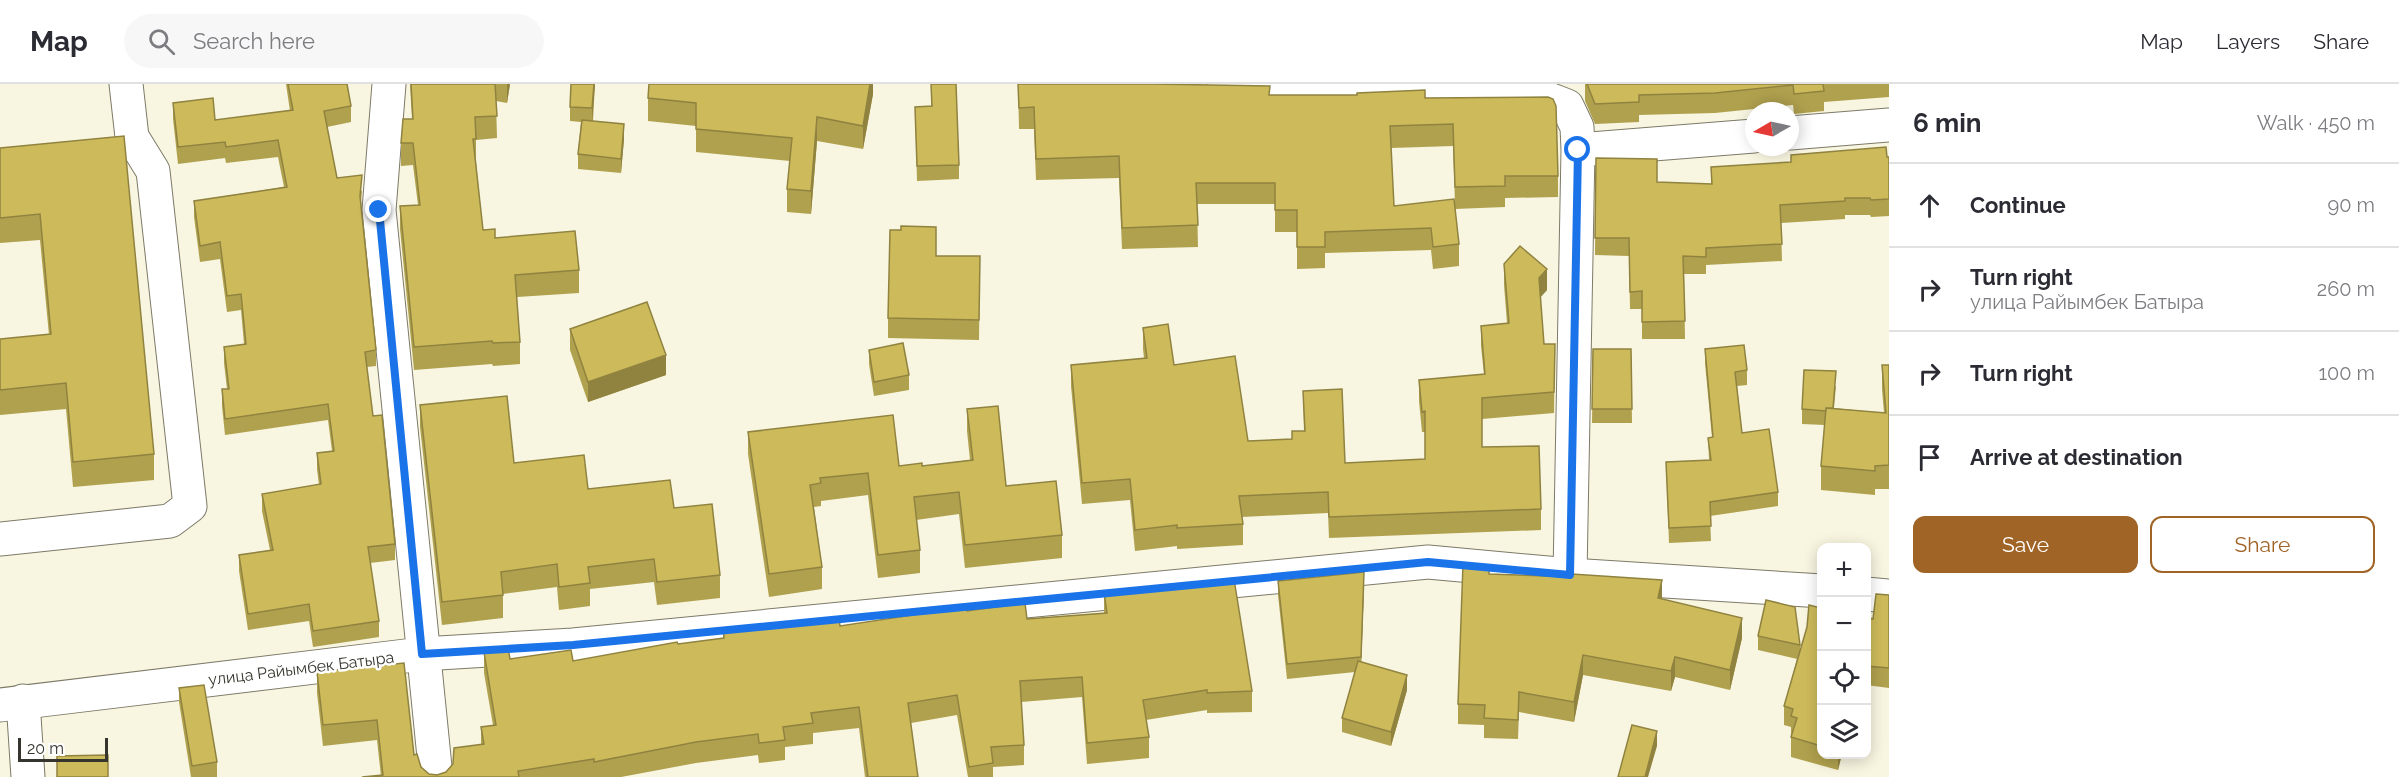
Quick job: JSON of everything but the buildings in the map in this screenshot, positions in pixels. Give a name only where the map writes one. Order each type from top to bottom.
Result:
[{"type":"street","points":[[0,538],[170,521],[190,506],[153,171],[132,137],[126,84]]},
{"type":"street","points":[[389,84],[379,210],[436,777]]},
{"type":"street","points":[[1189,86],[1536,94],[1567,105],[1577,127],[1578,150],[1570,575]]},
{"type":"street","points":[[1799,132],[1889,125]]},
{"type":"street","points":[[99,141],[132,137]]},
{"type":"street","points":[[1578,150],[1745,137]]},
{"type":"street","name":"улица Райымбек Батыра","points":[[11,703],[422,654],[584,644],[1428,562],[1570,575],[1817,591]]},
{"type":"street","points":[[1871,594],[1889,596]]},
{"type":"street","points":[[11,703],[28,777]]},
{"type":"route","points":[[379,210],[422,654],[573,645],[1428,562],[1570,575],[1578,150]]}]
